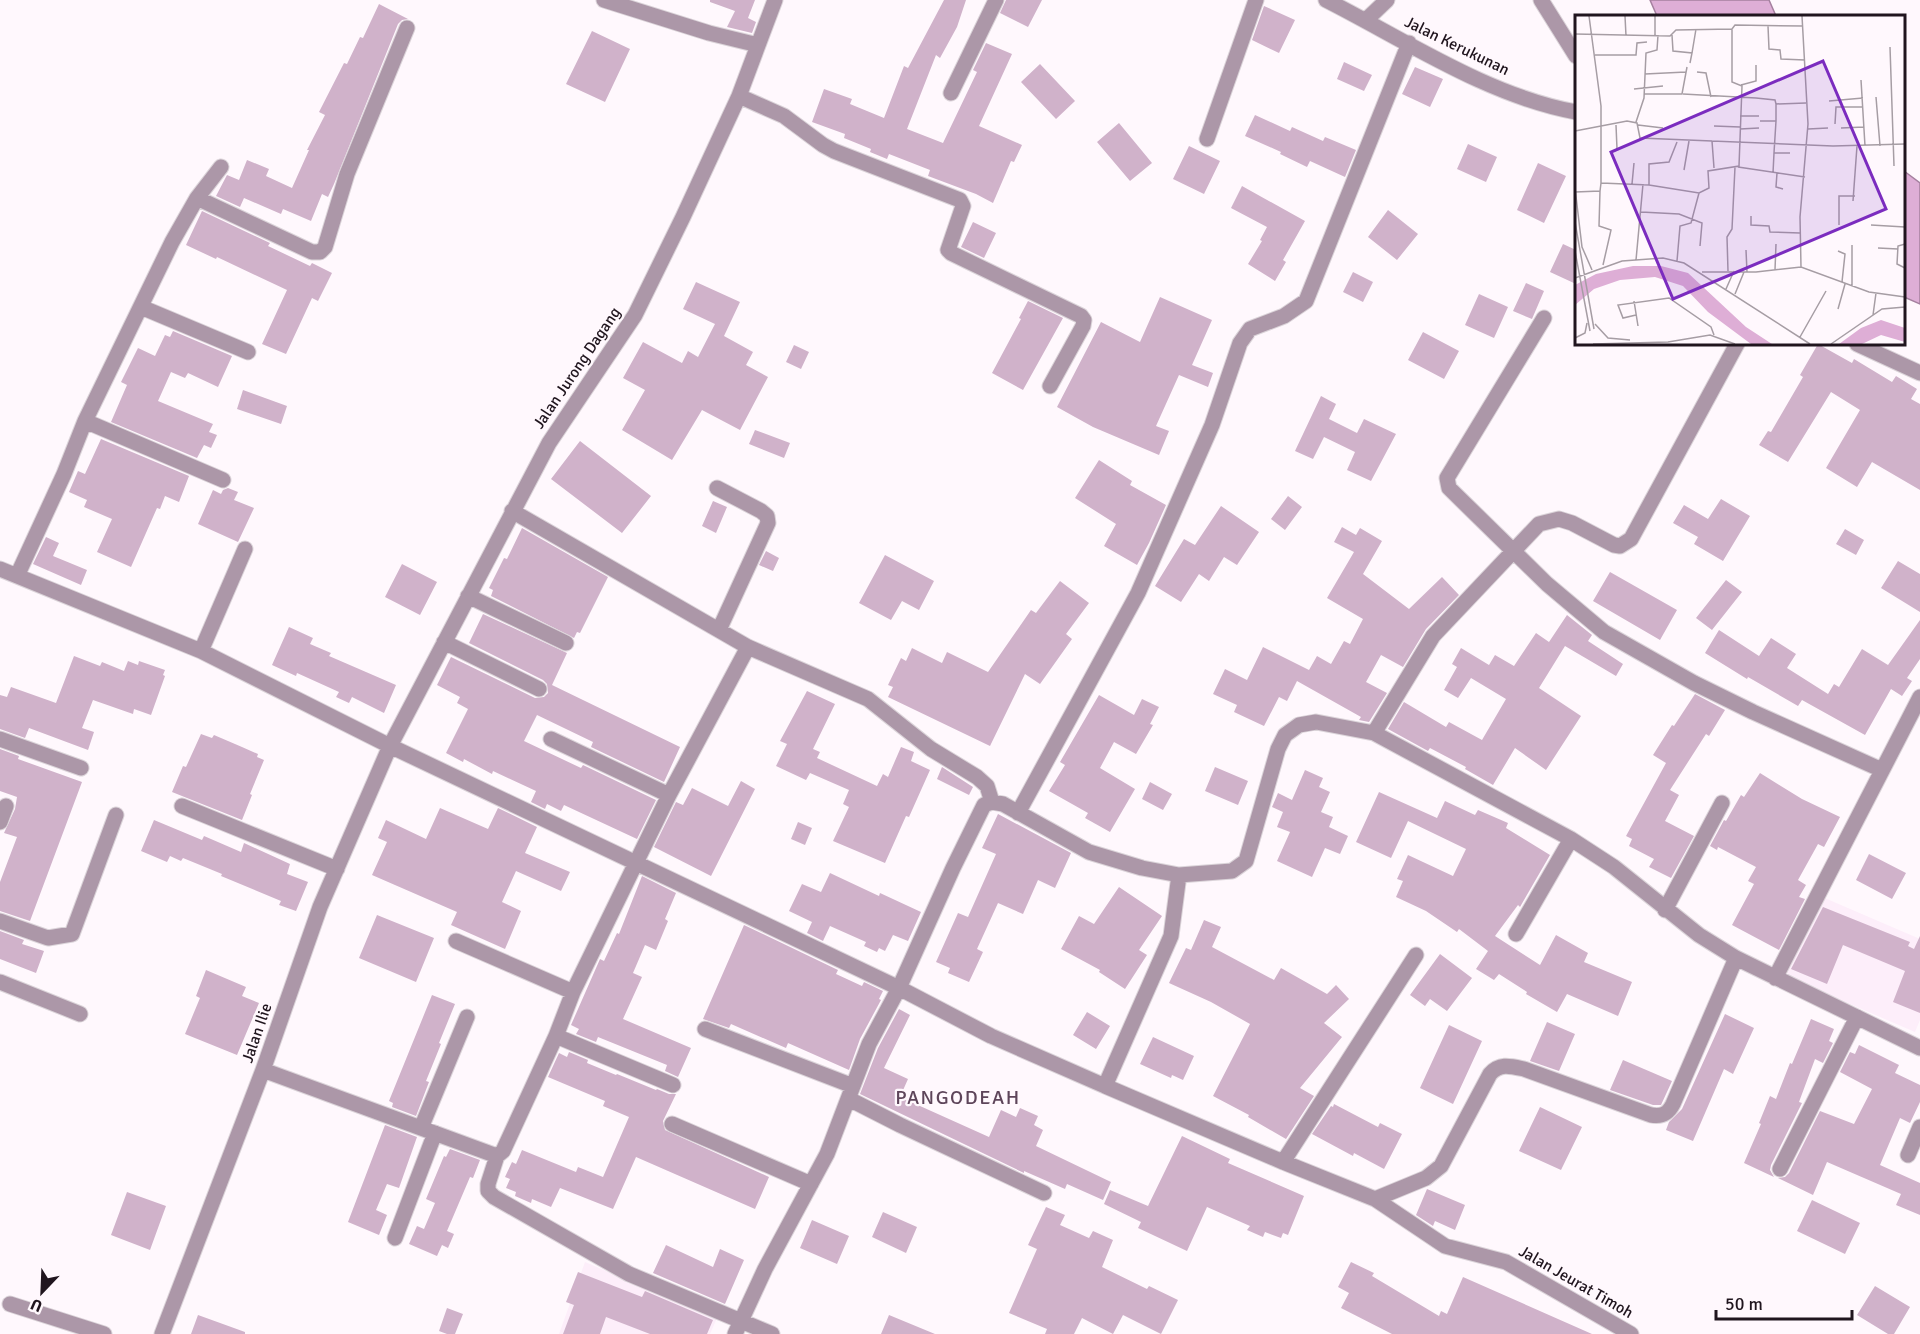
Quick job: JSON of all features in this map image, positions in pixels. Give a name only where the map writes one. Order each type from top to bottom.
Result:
[{"type":"street","points":[[604,0],[709,33],[758,45]]},
{"type":"street","name":"Jalan Jurong Dagang","points":[[390,746],[549,443],[635,315],[738,96],[775,0]]},
{"type":"street","points":[[951,93],[996,0]]},
{"type":"street","points":[[1207,140],[1256,0]]},
{"type":"street","name":"Jalan Kerukunan","points":[[1326,0],[1466,73],[1518,96],[1575,112]]},
{"type":"street","points":[[1366,20],[1387,0]]},
{"type":"street","points":[[1541,0],[1575,55]]},
{"type":"street","points":[[197,198],[312,252],[320,252],[325,247],[346,174],[407,28]]},
{"type":"street","points":[[1018,813],[1138,593],[1212,425],[1240,343],[1250,329],[1284,316],[1306,301],[1409,43]]},
{"type":"street","points":[[738,96],[784,116],[834,151],[960,200],[963,206],[948,250],[951,253],[1081,316],[1084,320],[1083,326],[1050,387]]},
{"type":"street","points":[[17,576],[64,474],[85,421],[172,242],[197,198],[221,167]]},
{"type":"street","points":[[141,306],[248,352]]},
{"type":"street","points":[[1544,318],[1447,478],[1449,488],[1546,584],[1604,632],[1647,658],[1753,712],[1882,770]]},
{"type":"street","points":[[1374,733],[1434,636],[1539,524],[1559,519],[1620,546],[1631,539],[1736,345]]},
{"type":"street","points":[[1859,345],[1920,373]]},
{"type":"street","points":[[85,421],[224,480]]},
{"type":"street","points":[[717,488],[761,511],[767,516],[768,523],[718,630]]},
{"type":"street","points":[[512,511],[748,647],[868,699],[931,749],[978,777],[987,786],[992,802]]},
{"type":"street","points":[[201,651],[245,549]]},
{"type":"street","name":"Jalan Jeurat Timoh","points":[[0,569],[201,651],[390,746],[899,988],[991,1036],[1283,1162],[1376,1199],[1444,1246],[1506,1262],[1631,1334]]},
{"type":"street","points":[[468,596],[566,643]]},
{"type":"street","points":[[444,642],[539,689]]},
{"type":"street","points":[[748,647],[669,795],[573,992],[556,1036],[503,1151],[497,1156],[488,1191],[494,1197],[629,1274],[738,1328],[771,1334]]},
{"type":"street","points":[[1775,978],[1920,697]]},
{"type":"street","points":[[738,1328],[765,1269],[827,1154],[869,1044],[899,988],[953,867],[984,805],[992,802],[1002,804],[1089,852],[1142,868],[1179,875],[1232,871],[1246,861],[1278,749],[1285,735],[1299,725],[1316,722],[1374,733],[1571,839],[1614,867],[1699,935],[1736,958],[1920,1048]]},
{"type":"street","points":[[0,739],[81,768]]},
{"type":"street","points":[[551,739],[669,795]]},
{"type":"street","name":"Jalan Ilie","points":[[162,1334],[263,1070],[320,907],[390,746]]},
{"type":"street","points":[[1665,910],[1722,803]]},
{"type":"street","points":[[0,822],[6,806]]},
{"type":"street","points":[[182,806],[337,869]]},
{"type":"street","points":[[0,921],[48,938],[72,934],[116,815]]},
{"type":"street","points":[[1516,934],[1571,839]]},
{"type":"street","points":[[1105,1086],[1171,936],[1179,875]]},
{"type":"street","points":[[456,942],[573,992]]},
{"type":"street","points":[[1283,1162],[1416,955]]},
{"type":"street","points":[[1376,1199],[1426,1178],[1441,1166],[1490,1074],[1503,1065],[1524,1069],[1651,1115],[1665,1114],[1673,1104],[1736,958]]},
{"type":"street","points":[[0,982],[80,1014]]},
{"type":"street","points":[[395,1238],[428,1130],[467,1017]]},
{"type":"street","points":[[1780,1169],[1857,1017]]},
{"type":"street","points":[[705,1029],[851,1093],[900,1125],[1044,1193]]},
{"type":"street","points":[[556,1036],[673,1084]]},
{"type":"street","points":[[263,1070],[497,1156]]},
{"type":"street","points":[[672,1124],[811,1184]]},
{"type":"street","points":[[1908,1155],[1920,1127]]},
{"type":"street","points":[[10,1304],[104,1334]]},
{"type":"shaded area","points":[[1650,0],[1769,0],[1776,15],[1657,15]]},
{"type":"shaded area","points":[[1905,172],[1920,183],[1920,304],[1905,297]]},
{"type":"shaded area","points":[[1813,893],[1920,939],[1920,1020],[1915,1032],[1778,973]]},
{"type":"shaded area","points":[[585,1262],[717,1318],[710,1334],[559,1334]]},
{"type":"building","points":[[710,0],[755,0],[748,18],[756,22],[752,33],[727,27],[735,11],[710,2]]},
{"type":"building","points":[[944,0],[966,0],[957,27],[940,58],[936,55],[907,129],[943,143],[977,72],[973,70],[986,43],[1012,54],[979,126],[1022,145],[1014,162],[1011,161],[993,203],[928,176],[930,170],[889,154],[887,159],[870,152],[871,149],[844,138],[845,134],[812,122],[824,89],[852,99],[850,104],[884,118],[904,66],[908,68]]},
{"type":"building","points":[[1006,0],[1042,0],[1028,27],[1000,13]]},
{"type":"building","points":[[379,4],[408,19],[398,24],[334,184],[328,197],[322,194],[311,221],[283,209],[281,214],[244,198],[240,207],[216,196],[227,175],[239,180],[247,160],[269,169],[266,176],[292,188],[309,150],[307,150],[325,115],[319,112],[344,63],[347,64],[360,37],[363,38]]},
{"type":"building","points":[[1264,6],[1295,20],[1279,53],[1252,40]]},
{"type":"building","points":[[592,31],[630,49],[605,102],[566,84]]},
{"type":"building","points":[[1344,62],[1372,75],[1364,91],[1337,79]]},
{"type":"building","points":[[1040,64],[1075,101],[1056,119],[1021,82]]},
{"type":"building","points":[[1415,67],[1443,79],[1430,107],[1402,94]]},
{"type":"building","points":[[1255,115],[1290,131],[1292,127],[1323,141],[1325,137],[1356,150],[1345,177],[1310,161],[1307,167],[1245,136]]},
{"type":"building","points":[[1119,123],[1152,163],[1130,181],[1097,142]]},
{"type":"building","points":[[1468,144],[1497,157],[1486,182],[1457,169]]},
{"type":"building","points":[[1189,146],[1220,161],[1204,194],[1173,179]]},
{"type":"building","points":[[1538,163],[1566,176],[1544,223],[1517,210]]},
{"type":"building","points":[[1242,186],[1305,221],[1283,260],[1286,262],[1275,281],[1248,264],[1262,241],[1260,240],[1267,227],[1231,208]]},
{"type":"building","points":[[1388,210],[1418,234],[1397,260],[1368,237]]},
{"type":"building","points":[[202,211],[270,243],[268,246],[310,266],[312,263],[332,273],[318,301],[312,298],[286,354],[262,344],[287,290],[186,245]]},
{"type":"building","points":[[973,222],[996,233],[984,258],[961,247]]},
{"type":"building","points":[[1563,244],[1575,250],[1575,284],[1550,272]]},
{"type":"building","points":[[1353,272],[1373,282],[1363,302],[1343,292]]},
{"type":"building","points":[[696,282],[740,302],[724,336],[753,352],[746,365],[768,377],[740,430],[702,410],[672,460],[622,430],[645,390],[623,378],[643,342],[682,363],[688,351],[698,357],[715,324],[683,309]]},
{"type":"building","points":[[1526,283],[1544,291],[1532,319],[1513,311]]},
{"type":"building","points":[[1479,294],[1508,307],[1494,338],[1465,325]]},
{"type":"building","points":[[1160,297],[1212,320],[1192,365],[1213,373],[1208,387],[1179,375],[1156,426],[1169,431],[1159,455],[1093,427],[1057,407],[1101,322],[1140,342]]},
{"type":"building","points":[[1028,301],[1063,318],[1023,390],[992,373]]},
{"type":"building","points":[[173,331],[232,356],[218,387],[188,373],[185,378],[171,372],[158,401],[213,424],[209,432],[217,435],[211,448],[204,445],[197,458],[111,422],[127,385],[121,382],[138,348],[155,356],[165,335],[170,337]]},
{"type":"building","points":[[1423,332],[1459,351],[1444,379],[1408,360]]},
{"type":"building","points":[[794,345],[809,352],[801,369],[786,362]]},
{"type":"building","points":[[1817,345],[1820,345],[1852,363],[1854,359],[1892,382],[1896,376],[1917,389],[1911,399],[1920,404],[1920,490],[1872,462],[1857,487],[1826,468],[1860,410],[1831,392],[1788,462],[1759,445],[1768,431],[1771,432],[1803,377],[1800,375]]},
{"type":"building","points":[[243,390],[287,406],[281,424],[237,409]]},
{"type":"building","points":[[1321,396],[1336,404],[1329,419],[1357,433],[1364,419],[1396,434],[1371,481],[1347,470],[1355,452],[1324,437],[1313,459],[1295,451]]},
{"type":"building","points":[[755,430],[790,443],[784,458],[749,444]]},
{"type":"building","points":[[101,439],[189,476],[179,502],[165,496],[160,509],[157,508],[131,567],[97,552],[112,519],[84,507],[87,500],[69,492],[78,471],[85,474]]},
{"type":"building","points":[[580,441],[651,496],[622,533],[551,479]]},
{"type":"building","points":[[1099,460],[1132,481],[1130,485],[1166,505],[1137,565],[1104,546],[1116,524],[1075,498]]},
{"type":"building","points":[[228,488],[238,492],[234,500],[254,508],[238,542],[198,524],[213,490],[221,494]]},
{"type":"building","points":[[1288,496],[1302,507],[1285,530],[1271,519]]},
{"type":"building","points":[[1721,499],[1750,516],[1723,561],[1694,544],[1698,537],[1673,523],[1684,505],[1708,519]]},
{"type":"building","points":[[713,501],[727,507],[716,533],[702,526]]},
{"type":"building","points":[[1221,506],[1259,532],[1237,565],[1224,557],[1209,581],[1199,574],[1181,602],[1155,586],[1184,539],[1195,545]]},
{"type":"building","points":[[1342,527],[1356,535],[1360,528],[1382,541],[1363,574],[1409,609],[1442,577],[1459,595],[1426,629],[1403,667],[1381,655],[1366,682],[1387,693],[1369,722],[1359,720],[1361,717],[1297,681],[1287,701],[1279,697],[1264,726],[1234,712],[1237,705],[1213,694],[1225,669],[1247,680],[1263,647],[1309,670],[1317,656],[1331,664],[1344,641],[1350,644],[1363,619],[1327,598],[1354,552],[1334,542]]},
{"type":"building","points":[[522,528],[608,577],[580,633],[577,632],[574,638],[491,596],[493,590],[489,588]]},
{"type":"building","points":[[1845,529],[1864,540],[1856,555],[1836,544]]},
{"type":"building","points":[[46,537],[59,543],[53,556],[87,570],[81,585],[33,564]]},
{"type":"building","points":[[766,551],[779,558],[773,571],[759,565]]},
{"type":"building","points":[[885,555],[934,581],[919,610],[902,601],[891,620],[859,603]]},
{"type":"building","points":[[1898,561],[1920,574],[1920,612],[1881,588]]},
{"type":"building","points":[[402,564],[437,582],[420,615],[385,597]]},
{"type":"building","points":[[1610,572],[1677,610],[1660,640],[1593,601]]},
{"type":"building","points":[[1726,580],[1742,592],[1712,630],[1696,618]]},
{"type":"building","points":[[1060,581],[1089,603],[1066,634],[1072,639],[1040,684],[1025,674],[990,746],[888,697],[893,687],[888,685],[901,658],[906,661],[912,648],[942,663],[947,652],[988,672],[1031,610],[1036,613]]},
{"type":"building","points":[[483,614],[567,653],[552,685],[680,747],[664,782],[591,747],[593,742],[537,715],[524,741],[581,768],[583,765],[656,800],[637,839],[564,805],[561,811],[547,804],[545,809],[531,802],[536,791],[446,753],[468,709],[457,703],[460,697],[437,685],[451,657],[535,698],[544,697],[548,693],[547,684],[543,680],[469,643]]},
{"type":"building","points":[[1567,615],[1592,635],[1588,641],[1623,664],[1616,676],[1565,646],[1539,688],[1581,716],[1546,770],[1515,748],[1493,785],[1465,769],[1466,767],[1430,748],[1428,751],[1388,729],[1404,702],[1446,727],[1449,722],[1482,740],[1506,699],[1471,678],[1458,698],[1444,690],[1457,667],[1452,664],[1461,648],[1489,665],[1495,655],[1514,666],[1536,633],[1549,642]]},
{"type":"building","points":[[1920,620],[1920,659],[1907,678],[1912,681],[1902,696],[1891,689],[1865,735],[1802,700],[1798,706],[1705,653],[1719,630],[1759,656],[1771,638],[1796,654],[1787,668],[1828,694],[1834,684],[1839,687],[1862,649],[1888,665]]},
{"type":"building","points":[[289,627],[313,638],[310,644],[331,653],[329,656],[396,685],[384,713],[352,697],[349,703],[336,697],[339,692],[297,673],[296,676],[272,665]]},
{"type":"building","points":[[74,656],[100,666],[102,662],[124,671],[128,661],[138,665],[139,661],[165,670],[151,715],[134,709],[133,714],[93,700],[82,728],[94,732],[88,750],[29,728],[25,738],[0,729],[0,695],[7,697],[11,687],[56,703]]},
{"type":"building","points":[[807,691],[835,704],[813,749],[820,752],[817,758],[877,786],[883,774],[888,777],[901,747],[914,752],[911,761],[930,770],[885,863],[833,841],[849,807],[843,804],[849,790],[810,773],[806,780],[776,766],[787,744],[780,741]]},
{"type":"building","points":[[1695,694],[1725,710],[1709,736],[1706,734],[1670,790],[1679,795],[1665,821],[1694,836],[1671,878],[1649,867],[1654,859],[1629,846],[1632,839],[1626,836],[1666,763],[1653,755]]},
{"type":"building","points":[[1099,695],[1134,715],[1142,699],[1159,707],[1150,724],[1153,725],[1136,754],[1114,742],[1100,768],[1135,789],[1110,832],[1085,818],[1088,813],[1049,791],[1065,765],[1060,762]]},
{"type":"building","points":[[201,734],[212,738],[214,735],[258,754],[257,757],[264,760],[242,820],[172,792]]},
{"type":"building","points":[[0,749],[19,756],[18,759],[82,782],[30,921],[0,911],[0,882],[17,837],[4,833],[15,809],[17,797],[0,791]]},
{"type":"building","points":[[942,767],[973,787],[969,795],[937,779]]},
{"type":"building","points":[[1215,767],[1248,781],[1238,805],[1205,791]]},
{"type":"building","points":[[1305,770],[1323,778],[1319,787],[1330,792],[1321,812],[1333,817],[1329,827],[1348,836],[1340,854],[1325,848],[1312,877],[1277,861],[1290,832],[1277,827],[1283,812],[1272,807],[1278,793],[1292,800]]},
{"type":"building","points":[[1760,773],[1802,799],[1840,817],[1824,847],[1818,844],[1798,880],[1806,885],[1799,897],[1805,899],[1779,950],[1732,925],[1754,884],[1748,881],[1756,867],[1718,847],[1717,850],[1710,846],[1741,795],[1744,797]]},
{"type":"building","points":[[741,781],[755,789],[711,876],[654,847],[676,802],[683,805],[692,788],[728,806]]},
{"type":"building","points":[[1150,782],[1172,794],[1163,810],[1142,799]]},
{"type":"building","points":[[1379,792],[1437,818],[1445,801],[1475,815],[1478,810],[1508,823],[1506,828],[1550,855],[1520,907],[1518,905],[1495,936],[1540,965],[1556,935],[1588,953],[1584,962],[1632,982],[1618,1016],[1567,994],[1557,1012],[1526,994],[1527,992],[1499,974],[1494,980],[1476,969],[1488,951],[1459,929],[1457,932],[1426,911],[1396,897],[1403,881],[1397,879],[1408,855],[1453,876],[1466,849],[1408,821],[1391,858],[1356,842]]},
{"type":"building","points":[[440,808],[488,829],[498,808],[537,827],[525,853],[570,872],[561,891],[516,871],[502,902],[521,911],[505,949],[451,925],[457,912],[372,875],[387,842],[378,838],[386,820],[426,839]]},
{"type":"building","points":[[998,814],[1071,853],[1055,888],[1038,880],[1023,914],[998,903],[977,949],[983,952],[969,982],[948,973],[950,968],[936,962],[958,913],[968,917],[996,854],[982,848]]},
{"type":"building","points":[[154,820],[202,840],[204,836],[241,852],[244,843],[290,864],[287,874],[308,882],[296,911],[279,905],[281,901],[183,858],[181,861],[170,856],[167,862],[141,851]]},
{"type":"building","points":[[798,822],[812,828],[805,845],[791,839]]},
{"type":"building","points":[[1869,854],[1906,873],[1892,899],[1856,880]]},
{"type":"building","points":[[830,873],[879,896],[880,893],[921,912],[908,941],[893,935],[885,951],[879,948],[877,952],[864,946],[866,942],[830,926],[823,941],[807,933],[812,922],[789,911],[802,884],[821,892]]},
{"type":"building","points":[[642,876],[676,893],[656,950],[645,945],[633,973],[642,977],[623,1019],[691,1048],[678,1077],[665,1071],[667,1065],[598,1037],[596,1042],[576,1034],[579,1029],[571,1025],[600,959],[604,961],[617,933],[619,934]]},
{"type":"building","points":[[1119,887],[1162,916],[1139,950],[1147,955],[1125,989],[1099,972],[1100,970],[1061,949],[1079,916],[1094,924]]},
{"type":"building","points":[[1823,907],[1910,942],[1908,946],[1914,949],[1920,936],[1920,1013],[1893,1002],[1905,971],[1843,945],[1827,984],[1791,969]]},
{"type":"building","points":[[377,915],[434,938],[416,982],[359,958]]},
{"type":"building","points":[[1204,920],[1221,927],[1212,947],[1274,980],[1281,968],[1327,994],[1336,985],[1349,999],[1324,1023],[1342,1037],[1300,1088],[1314,1096],[1286,1139],[1248,1117],[1249,1115],[1213,1096],[1250,1024],[1211,1002],[1169,983],[1186,948],[1191,950]]},
{"type":"building","points":[[744,925],[838,970],[836,974],[862,986],[864,982],[883,991],[879,999],[881,1000],[860,1039],[849,1070],[788,1043],[786,1048],[731,1024],[729,1028],[703,1019]]},
{"type":"building","points":[[0,931],[24,940],[22,944],[44,951],[36,973],[0,959]]},
{"type":"building","points":[[1440,954],[1472,978],[1447,1011],[1430,999],[1425,1006],[1410,995]]},
{"type":"building","points":[[206,970],[246,987],[242,996],[259,1003],[237,1055],[185,1034],[200,998],[196,996]]},
{"type":"building","points":[[432,995],[455,1004],[439,1043],[441,1044],[426,1081],[429,1082],[416,1116],[392,1107],[393,1103],[389,1101]]},
{"type":"building","points":[[899,1009],[910,1015],[884,1068],[908,1079],[900,1097],[989,1137],[1001,1110],[1016,1117],[1020,1108],[1038,1116],[1034,1125],[1043,1130],[1036,1146],[1111,1182],[1103,1200],[1067,1184],[1065,1189],[1024,1171],[1024,1173],[860,1094],[878,1048]]},
{"type":"building","points":[[1087,1012],[1110,1026],[1096,1049],[1073,1035]]},
{"type":"building","points":[[1725,1014],[1754,1028],[1733,1074],[1724,1069],[1693,1141],[1666,1130],[1669,1122],[1682,1109]]},
{"type":"building","points":[[1811,1019],[1834,1029],[1829,1041],[1833,1043],[1823,1063],[1815,1059],[1799,1102],[1802,1103],[1771,1165],[1770,1170],[1774,1177],[1744,1163],[1770,1096],[1776,1099]]},
{"type":"building","points":[[1547,1022],[1575,1034],[1559,1071],[1530,1061]]},
{"type":"building","points":[[1449,1025],[1482,1041],[1453,1104],[1420,1088]]},
{"type":"building","points":[[1153,1037],[1194,1056],[1183,1080],[1172,1075],[1171,1078],[1140,1064]]},
{"type":"building","points":[[1859,1045],[1899,1065],[1895,1073],[1920,1085],[1920,1102],[1910,1123],[1900,1118],[1880,1165],[1920,1183],[1920,1215],[1896,1205],[1901,1194],[1827,1162],[1813,1195],[1778,1178],[1785,1177],[1789,1173],[1820,1111],[1854,1124],[1872,1089],[1840,1072],[1850,1052],[1855,1054]]},
{"type":"building","points":[[569,1052],[588,1060],[587,1063],[616,1075],[656,1090],[676,1094],[663,1121],[665,1130],[769,1177],[755,1209],[636,1157],[613,1209],[560,1188],[551,1207],[532,1199],[531,1203],[515,1196],[516,1192],[506,1188],[510,1179],[505,1177],[512,1162],[516,1164],[522,1150],[576,1172],[578,1167],[603,1177],[629,1117],[603,1106],[605,1101],[548,1077],[559,1053],[567,1057]]},
{"type":"building","points":[[1623,1060],[1672,1081],[1661,1105],[1653,1105],[1610,1090]]},
{"type":"building","points":[[1334,1104],[1378,1127],[1380,1123],[1402,1134],[1384,1169],[1354,1153],[1353,1156],[1312,1134]]},
{"type":"building","points":[[1540,1107],[1582,1127],[1561,1170],[1519,1151]]},
{"type":"building","points":[[385,1125],[417,1137],[399,1188],[387,1184],[376,1210],[387,1215],[379,1235],[348,1222]]},
{"type":"building","points":[[1182,1136],[1230,1159],[1228,1163],[1304,1196],[1288,1235],[1283,1233],[1281,1238],[1265,1232],[1263,1237],[1247,1230],[1250,1226],[1207,1207],[1187,1251],[1138,1228],[1141,1222],[1104,1204],[1110,1190],[1148,1206]]},
{"type":"building","points":[[450,1149],[480,1160],[473,1178],[470,1177],[447,1231],[454,1234],[448,1248],[442,1245],[437,1256],[409,1244],[417,1226],[424,1229],[435,1203],[426,1199],[444,1156],[446,1157]]},
{"type":"building","points":[[1427,1189],[1465,1205],[1455,1230],[1435,1221],[1433,1226],[1416,1215]]},
{"type":"building","points":[[127,1192],[166,1206],[150,1250],[111,1235]]},
{"type":"building","points":[[1812,1200],[1860,1223],[1845,1254],[1797,1231]]},
{"type":"building","points":[[1046,1207],[1065,1215],[1060,1225],[1089,1238],[1093,1231],[1113,1240],[1102,1267],[1147,1289],[1149,1286],[1178,1300],[1161,1334],[1123,1315],[1113,1334],[1082,1318],[1074,1334],[1045,1334],[1047,1329],[1009,1313],[1037,1249],[1028,1245]]},
{"type":"building","points":[[883,1212],[917,1227],[906,1253],[872,1237]]},
{"type":"building","points":[[812,1220],[849,1236],[837,1264],[800,1248]]},
{"type":"building","points":[[666,1245],[713,1267],[720,1249],[744,1260],[725,1304],[653,1273]]},
{"type":"building","points":[[1351,1262],[1374,1273],[1372,1276],[1439,1316],[1441,1311],[1447,1314],[1463,1277],[1592,1334],[1392,1334],[1341,1308],[1349,1293],[1338,1287]]},
{"type":"building","points":[[578,1272],[642,1297],[645,1291],[713,1320],[707,1334],[650,1334],[606,1317],[600,1334],[563,1334],[574,1305],[566,1302]]},
{"type":"building","points":[[1875,1286],[1910,1307],[1894,1334],[1888,1334],[1857,1315]]},
{"type":"building","points":[[447,1308],[463,1314],[455,1334],[439,1331]]},
{"type":"building","points":[[198,1315],[245,1332],[245,1334],[191,1334]]},
{"type":"building","points":[[889,1315],[935,1334],[881,1334]]},
{"type":"district","name":"PANGODEAH","points":[[958,1097]]}]
